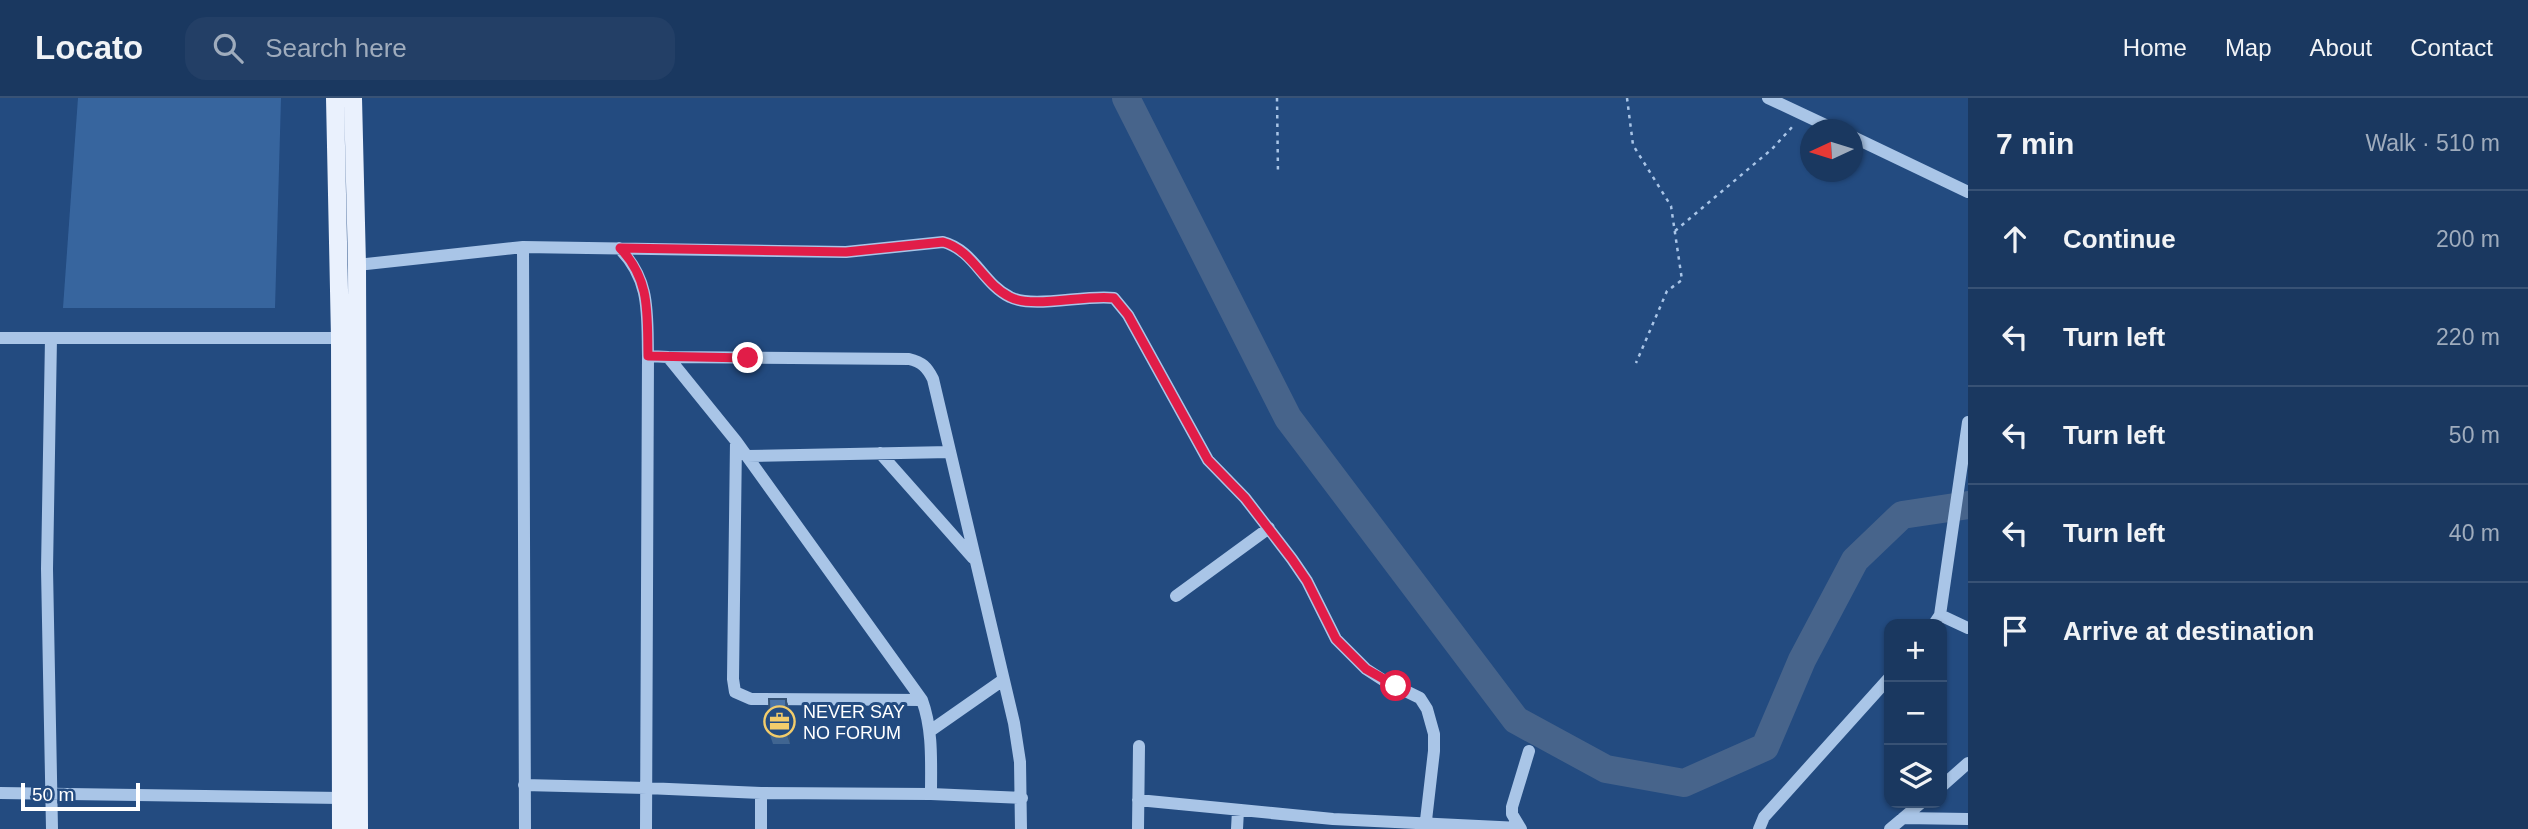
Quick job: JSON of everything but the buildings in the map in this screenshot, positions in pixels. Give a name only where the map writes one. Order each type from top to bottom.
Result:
[{"type":"main road","points":[[335,98],[340,338],[341,829]]},
{"type":"main road","points":[[354,98],[359,829]]},
{"type":"street","points":[[1769,98],[1814,119]]},
{"type":"street","points":[[1863,142],[1968,192]]},
{"type":"street","points":[[357,265],[523,247],[846,252],[943,242],[954,244],[1002,292],[1020,301],[1114,298],[1128,315],[1208,460],[1245,498],[1307,581],[1336,639],[1366,669],[1382,680],[1420,698],[1427,709],[1434,734],[1434,751],[1426,826]]},
{"type":"street","points":[[523,247],[525,829]]},
{"type":"street","points":[[620,248],[638,272],[646,299],[646,829]]},
{"type":"street","points":[[0,338],[340,338]]},
{"type":"street","points":[[51,338],[47,569],[52,829]]},
{"type":"street","points":[[648,356],[909,359],[920,362],[933,379],[1016,736],[1022,798],[1021,829]]},
{"type":"street","points":[[668,357],[736,441],[922,700],[930,731],[931,794]]},
{"type":"street","points":[[1968,422],[1939,614],[1968,628]]},
{"type":"street","points":[[736,441],[735,692],[751,699],[922,700]]},
{"type":"street","points":[[747,456],[950,452]]},
{"type":"street","points":[[880,453],[975,560]]},
{"type":"street","points":[[1176,596],[1269,528]]},
{"type":"street","points":[[930,731],[1003,680]]},
{"type":"street","points":[[1759,829],[1764,817],[1885,682]]},
{"type":"street","points":[[1138,829],[1139,746]]},
{"type":"street","points":[[1521,828],[1512,814],[1512,807],[1529,751]]},
{"type":"street","points":[[1947,782],[1968,763]]},
{"type":"street","points":[[524,785],[1022,798]]},
{"type":"street","points":[[0,793],[341,799]]},
{"type":"street","points":[[761,793],[761,829]]},
{"type":"street","points":[[1139,800],[1238,810],[1333,824],[1521,828]]},
{"type":"street","points":[[1890,829],[1915,808]]},
{"type":"street","points":[[1237,829],[1238,810]]},
{"type":"street","points":[[1903,818],[1968,819]]},
{"type":"path","points":[[1277,98],[1278,174]]},
{"type":"path","points":[[1627,98],[1633,145],[1671,205],[1682,280],[1667,291],[1636,362]]},
{"type":"path","points":[[1675,231],[1772,149],[1804,114]]},
{"type":"shaded area","points":[[78,98],[281,98],[275,308],[63,308]]},
{"type":"waterway","points":[[1126,98],[1288,418],[1516,720],[1606,769],[1684,783],[1765,747],[1802,660],[1855,560],[1902,515],[1968,505]]},
{"type":"place","name":"NEVER SAY NO FORUM","points":[[780,722]]},
{"type":"route","points":[[748,358],[648,356],[643,285],[632,261],[620,248],[846,252],[943,242],[954,244],[1002,292],[1020,301],[1106,296],[1114,298],[1128,315],[1208,460],[1245,498],[1292,559],[1307,581],[1336,639],[1366,669],[1396,686]]}]
